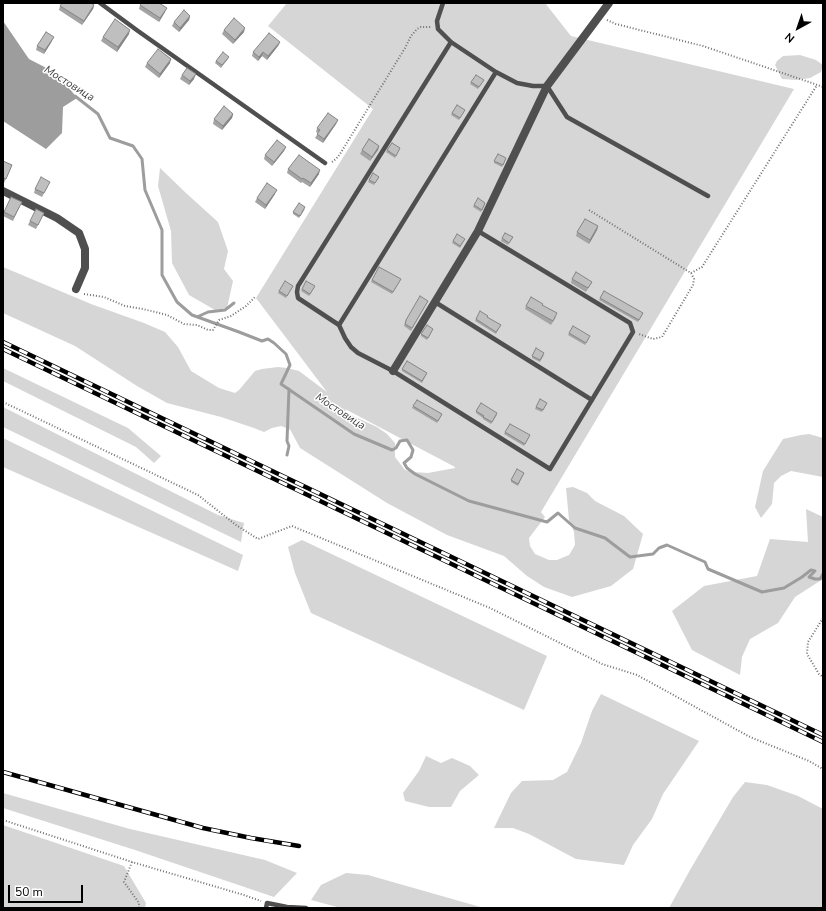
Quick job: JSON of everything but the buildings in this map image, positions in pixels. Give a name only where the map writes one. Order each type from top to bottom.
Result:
[{"type":"street","points":[[392,371],[478,231],[547,86],[609,3]]},
{"type":"street","points":[[3,191],[57,218],[79,234],[85,249],[84,268],[76,290]]},
{"type":"lane","points":[[100,3],[325,164]]},
{"type":"lane","points":[[443,3],[437,21],[438,29],[452,42],[496,72],[517,83],[533,86],[547,86],[568,117],[708,196]]},
{"type":"lane","points":[[452,42],[298,286],[298,298],[339,325],[351,347],[358,353],[392,371],[550,470],[633,332],[630,323],[478,231]]},
{"type":"lane","points":[[339,325],[496,72]]},
{"type":"lane","points":[[435,302],[592,400]]},
{"type":"lane","points":[[267,906],[306,908]]},
{"type":"path","points":[[599,16],[616,24],[703,46],[823,87]]},
{"type":"path","points":[[325,164],[333,162],[340,154],[411,36],[421,27],[438,29]]},
{"type":"path","points":[[691,273],[702,267],[817,85]]},
{"type":"path","points":[[589,210],[691,273],[694,279],[693,285],[662,337],[653,340],[633,332]]},
{"type":"path","points":[[76,290],[79,293],[104,298],[125,306],[167,315],[184,324],[197,325],[208,330],[213,330],[219,320],[231,316],[246,306],[254,297]]},
{"type":"path","points":[[3,402],[198,496],[258,539],[292,526],[490,608],[602,664],[637,675],[750,737],[809,761],[823,769]]},
{"type":"path","points":[[823,618],[808,642],[807,654],[819,674],[823,677]]},
{"type":"path","points":[[3,820],[132,862],[244,895],[267,906]]},
{"type":"path","points":[[132,862],[124,882],[139,903],[139,908]]},
{"type":"shaded area","points":[[287,3],[545,3],[571,36],[794,89],[541,512],[545,517],[529,538],[530,546],[535,554],[549,560],[557,560],[569,555],[575,545],[574,532],[569,520],[566,488],[573,487],[587,493],[595,501],[624,516],[643,534],[633,569],[611,586],[572,597],[544,587],[527,576],[504,556],[447,535],[387,503],[300,448],[289,429],[281,426],[264,432],[221,417],[167,403],[137,386],[75,346],[3,313],[3,267],[91,304],[165,332],[178,347],[191,371],[219,388],[235,393],[255,371],[278,367],[299,371],[327,392],[256,298],[373,109],[268,26]],"holes":[[[345,409],[455,467],[428,473],[405,470],[395,457],[395,443],[387,434],[377,427],[347,413]]]},
{"type":"shaded area","points":[[3,21],[29,59],[58,74],[77,98],[63,107],[62,133],[46,149],[3,121]]},
{"type":"shaded area","points":[[800,55],[816,60],[823,65],[821,72],[810,78],[796,80],[782,79],[775,65],[777,61],[783,56]]},
{"type":"shaded area","points":[[160,168],[218,222],[228,251],[224,269],[233,281],[227,308],[215,310],[189,295],[172,263],[171,231],[158,186]]},
{"type":"shaded area","points":[[3,368],[128,428],[161,456],[154,463],[136,447],[3,381]]},
{"type":"shaded area","points":[[3,407],[218,515],[244,523],[241,542],[3,427]]},
{"type":"shaded area","points":[[809,434],[823,438],[823,477],[791,471],[781,476],[774,483],[772,504],[761,518],[755,507],[763,471],[783,439]]},
{"type":"shaded area","points":[[3,438],[243,555],[238,571],[3,467]]},
{"type":"shaded area","points":[[806,509],[823,517],[823,579],[795,597],[778,623],[750,639],[742,657],[740,675],[692,650],[672,611],[704,586],[757,576],[770,539],[808,542]]},
{"type":"shaded area","points":[[302,540],[547,656],[524,710],[311,613],[295,573],[288,547]]},
{"type":"shaded area","points":[[601,694],[699,741],[663,794],[652,819],[633,845],[624,865],[576,859],[529,834],[513,828],[494,828],[511,793],[522,781],[553,780],[567,772],[581,743],[592,711]]},
{"type":"shaded area","points":[[426,756],[441,763],[452,758],[470,766],[479,775],[460,791],[451,807],[429,807],[405,801],[403,793],[419,771]]},
{"type":"shaded area","points":[[745,782],[767,785],[798,796],[823,809],[823,908],[669,908],[733,797]]},
{"type":"shaded area","points":[[3,793],[130,829],[265,860],[297,873],[274,897],[135,850],[3,808]]},
{"type":"shaded area","points":[[3,825],[124,866],[146,903],[145,908],[3,908]]},
{"type":"shaded area","points":[[346,873],[368,875],[484,908],[341,908],[311,900],[321,885]]},
{"type":"waterway","name":"Мостовица","points":[[75,96],[98,114],[110,138],[133,146],[142,159],[145,190],[162,230],[162,275],[177,302],[192,315],[262,341],[268,339],[274,343],[286,354],[290,365],[281,384],[354,434],[392,450],[396,448],[400,441],[407,440],[413,450],[411,457],[404,463],[407,468],[415,474],[469,501],[547,522],[558,513],[575,528],[605,538],[630,557],[653,554],[659,548],[667,545],[705,562],[708,569],[762,592],[784,588],[811,570],[815,571],[809,577],[820,579],[823,574]]},
{"type":"waterway","points":[[197,317],[208,312],[225,310],[234,303]]},
{"type":"waterway","points":[[287,455],[289,446],[287,441],[289,389]]},
{"type":"railway","points":[[3,342],[823,735]]},
{"type":"railway","points":[[3,349],[823,742]]},
{"type":"railway","points":[[3,772],[203,828],[299,846]]}]
